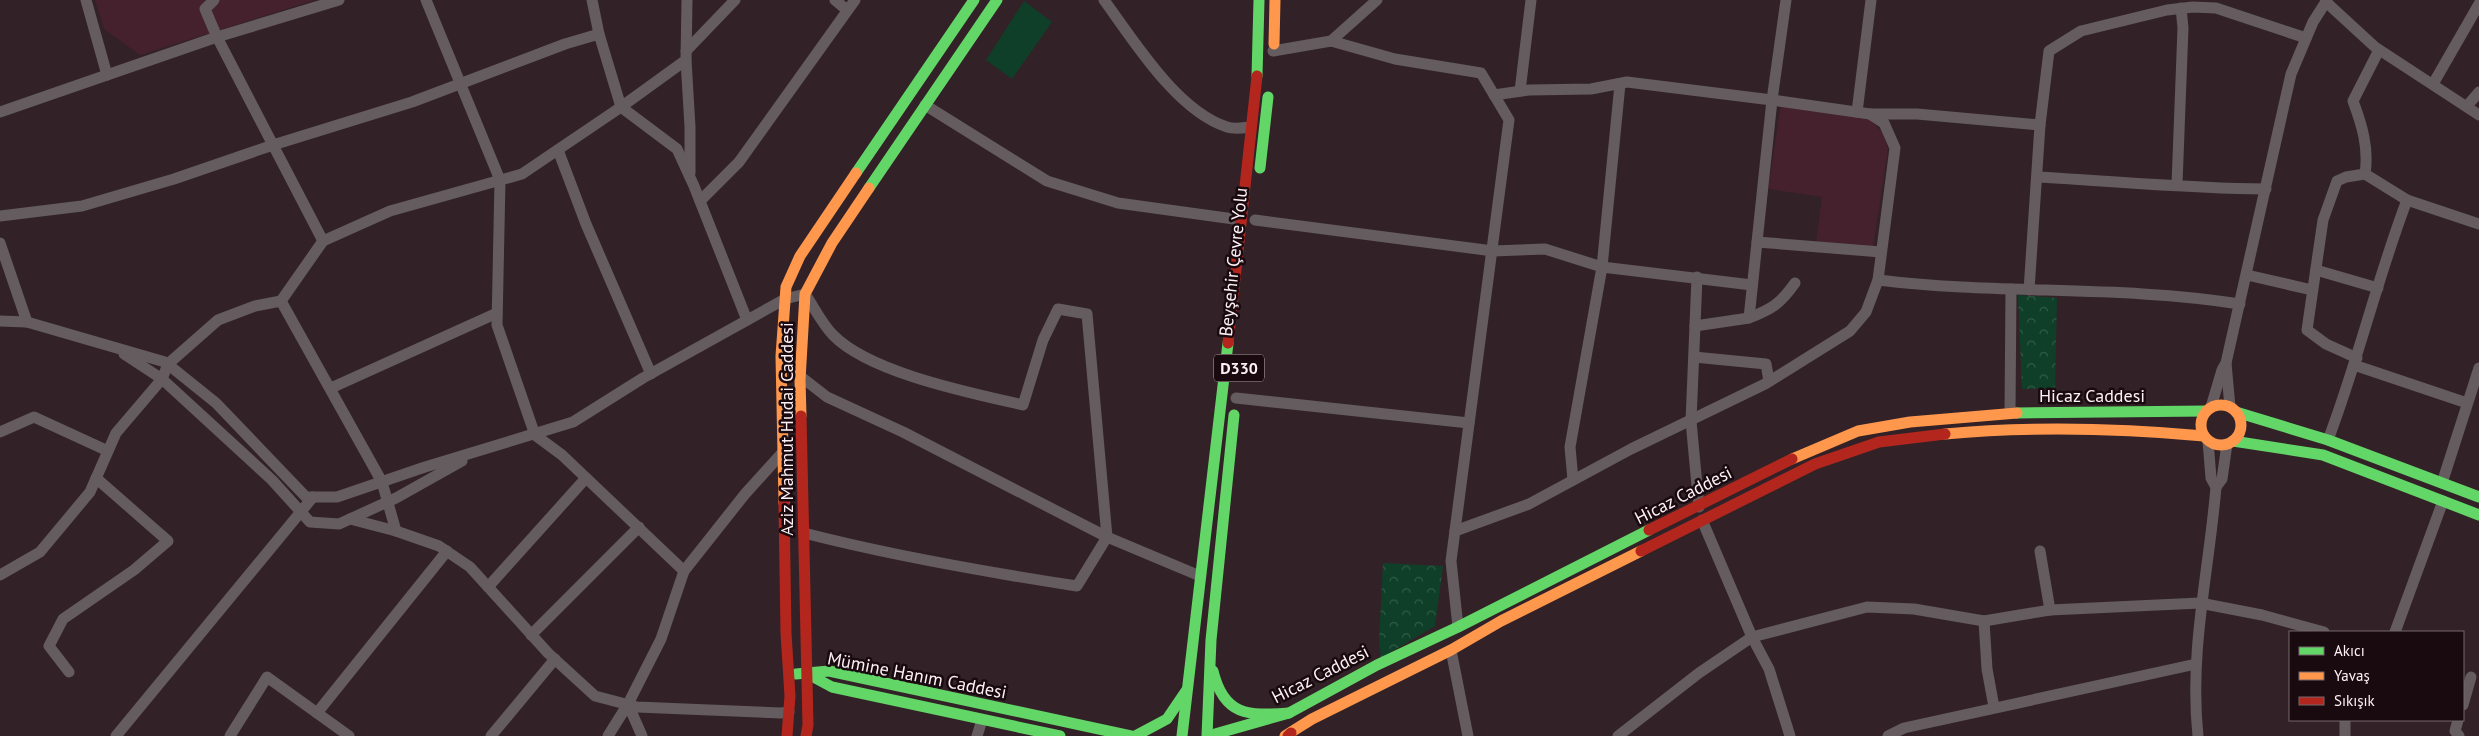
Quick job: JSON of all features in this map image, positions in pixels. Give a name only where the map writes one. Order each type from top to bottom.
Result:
[{"type":"main road","name":"Aziz Mahmut Hudai Caddesi","points":[[787,736],[789,712],[781,356],[786,287],[800,256],[974,0]]},
{"type":"main road","name":"Aziz Mahmut Hudai Caddesi","points":[[806,736],[808,725],[800,376],[805,294],[832,243],[998,0]]},
{"type":"main road","name":"Beyşehir Çevre Yolu","points":[[1188,688],[1258,67],[1259,0]]},
{"type":"main road","points":[[1273,56],[1275,0]]},
{"type":"main road","name":"Beyşehir Çevre Yolu","points":[[1259,180],[1270,81]]},
{"type":"main road","name":"D330","points":[[1207,736],[1211,664],[1237,393]]},
{"type":"main road","points":[[2479,497],[2328,440],[2233,410],[2224,405],[2209,409],[2201,423],[2206,438],[2220,445],[2230,443],[2323,455],[2479,514]]},
{"type":"main road","name":"Hicaz Caddesi","points":[[1207,736],[1245,727],[1289,712],[1377,665],[1458,628],[1783,463],[1858,431],[1910,422],[2010,413],[2209,409]]},
{"type":"main road","points":[[2230,443],[2240,430],[2241,424],[2233,410]]},
{"type":"main road","name":"Hicaz Caddesi","points":[[1289,735],[1312,719],[1451,650],[1501,621],[1702,520],[1815,464],[1879,442],[1921,436],[2013,428],[2141,430],[2206,438]]},
{"type":"main road","points":[[1211,664],[1220,694],[1231,705],[1249,714],[1264,715],[1289,712]]},
{"type":"main road","name":"Mümine Hanım Caddesi","points":[[806,673],[829,671],[1131,736]]},
{"type":"main road","points":[[788,675],[806,673]]},
{"type":"main road","name":"Mümine Hanım Caddesi","points":[[806,673],[832,687],[1060,736]]},
{"type":"main road","points":[[1135,736],[1166,718],[1176,709],[1188,688]]},
{"type":"main road","name":"D330","points":[[1182,736],[1188,688]]},
{"type":"main road","points":[[1236,736],[1245,727]]},
{"type":"street","points":[[86,0],[107,76]]},
{"type":"street","points":[[214,0],[202,4],[217,37],[323,240]]},
{"type":"street","points":[[0,112],[217,37],[339,0]]},
{"type":"street","points":[[426,0],[500,180],[497,325],[535,435],[562,455],[684,571]]},
{"type":"street","points":[[592,0],[598,34],[621,107],[677,149],[700,201],[747,320]]},
{"type":"street","points":[[687,0],[686,56],[690,127],[690,177]]},
{"type":"street","points":[[0,575],[40,552],[90,492],[116,433],[162,379],[168,364],[218,320],[255,306],[281,301],[323,240],[390,211],[522,174],[621,107],[686,56],[735,0]]},
{"type":"street","points":[[835,0],[847,10]]},
{"type":"street","points":[[700,201],[740,162],[855,0]]},
{"type":"street","points":[[1104,0],[1168,84],[1202,114],[1228,128],[1250,127]]},
{"type":"street","points":[[1273,56],[1331,41],[1377,0]]},
{"type":"street","points":[[1520,91],[1531,0]]},
{"type":"street","points":[[1748,318],[1772,100],[1786,0]]},
{"type":"street","points":[[1857,112],[1871,0]]},
{"type":"street","points":[[2209,409],[2226,363],[2291,74],[2306,38],[2326,1],[2380,50],[2479,115]]},
{"type":"street","points":[[2434,84],[2479,4]]},
{"type":"street","points":[[2029,290],[2040,124],[2049,52],[2081,31],[2168,5],[2181,8],[2216,8],[2306,38]]},
{"type":"street","points":[[2177,184],[2183,28],[2181,8]]},
{"type":"street","points":[[0,216],[82,206],[174,179],[273,145],[412,102],[565,44],[598,34]]},
{"type":"street","points":[[1331,41],[1395,59],[1481,74],[1509,120],[1451,561],[1458,628]]},
{"type":"street","points":[[2365,174],[2368,156],[2363,128],[2353,101],[2380,50]]},
{"type":"street","points":[[1494,95],[1520,91],[1592,89],[1628,82],[1870,114],[1917,114],[2040,124]]},
{"type":"street","points":[[1573,480],[1570,447],[1602,267],[1620,84]]},
{"type":"street","points":[[2467,106],[2479,92]]},
{"type":"street","points":[[925,105],[1047,181],[1118,203],[1241,220]]},
{"type":"street","points":[[1455,531],[1529,504],[1769,381],[1850,331],[1866,312],[1878,280],[1895,148],[1884,123],[1870,114]]},
{"type":"street","points":[[558,150],[586,224],[651,374]]},
{"type":"street","points":[[2467,403],[2355,361],[2307,330],[2323,220],[2337,181],[2346,176],[2365,174],[2407,200],[2479,224]]},
{"type":"street","points":[[2037,177],[2177,184],[2213,189],[2266,189]]},
{"type":"street","points":[[2328,440],[2355,361],[2390,244],[2407,200]]},
{"type":"street","points":[[1255,220],[1493,251],[1545,249],[1602,267],[1752,285]]},
{"type":"street","points":[[1757,242],[1881,252]]},
{"type":"street","points":[[0,243],[27,322]]},
{"type":"street","points":[[2316,270],[2378,288]]},
{"type":"street","points":[[2247,275],[2312,290]]},
{"type":"street","points":[[1697,277],[1691,421],[1699,506]]},
{"type":"street","points":[[1878,280],[1929,286],[2191,296],[2240,304]]},
{"type":"street","points":[[1696,326],[1748,318],[1771,310],[1783,301],[1795,283]]},
{"type":"street","points":[[2010,413],[2011,289]]},
{"type":"street","points":[[0,321],[27,322],[168,364],[216,402],[306,496],[338,497],[572,422],[651,374],[785,299],[805,294],[834,335],[870,361],[953,388],[1023,405],[1043,340],[1058,309],[1087,314],[1107,537],[1077,586],[990,572],[844,543],[804,533]]},
{"type":"street","points":[[281,301],[382,482],[396,531]]},
{"type":"street","points":[[331,388],[497,313]]},
{"type":"street","points":[[114,348],[162,379],[272,480],[310,522],[340,524],[387,502],[478,452]]},
{"type":"street","points":[[1694,357],[1766,364],[1769,381]]},
{"type":"street","points":[[2226,363],[2233,410]]},
{"type":"street","points":[[2442,483],[2467,403],[2477,382],[2479,368]]},
{"type":"street","points":[[800,376],[827,397],[903,432],[1107,537],[1200,576]]},
{"type":"street","points":[[1237,393],[1468,423]]},
{"type":"street","points":[[0,432],[34,417],[108,451]]},
{"type":"street","points":[[2206,438],[2211,478],[2216,487]]},
{"type":"street","points":[[2198,736],[2196,664],[2200,603],[2212,534],[2216,487],[2222,479],[2230,443]]},
{"type":"street","points":[[608,736],[628,704],[661,639],[684,571],[745,494],[783,452]]},
{"type":"street","points":[[69,672],[49,646],[63,619],[134,570],[168,541],[96,478]]},
{"type":"street","points":[[488,587],[586,478]]},
{"type":"street","points":[[116,736],[236,588],[313,497]]},
{"type":"street","points":[[2395,631],[2443,501]]},
{"type":"street","points":[[350,519],[396,531],[439,546],[447,551],[470,568],[555,660],[595,696],[628,704],[718,712],[789,712]]},
{"type":"street","points":[[1702,520],[1752,637],[1769,669],[1790,736]]},
{"type":"street","points":[[531,634],[638,527]]},
{"type":"street","points":[[317,713],[447,551]]},
{"type":"street","points":[[2040,551],[2050,610]]},
{"type":"street","points":[[1623,734],[1699,673],[1752,637],[1867,607],[1914,609],[1984,622],[2050,610],[2200,603],[2262,615],[2320,631]]},
{"type":"street","points":[[1984,622],[1987,669],[1994,707]]},
{"type":"street","points":[[1451,650],[1468,736]]},
{"type":"street","points":[[491,736],[555,660]]},
{"type":"street","points":[[1888,736],[1904,728],[2196,664]]},
{"type":"street","points":[[230,736],[267,677],[349,736]]},
{"type":"street","points":[[2464,702],[2471,677]]},
{"type":"street","points":[[628,704],[642,736]]},
{"type":"street","points":[[977,736],[982,720]]},
{"type":"street","points":[[2345,721],[2345,736]]},
{"type":"street","points":[[2458,721],[2455,731],[2459,736]]},
{"type":"shaded area","points":[[95,0],[315,0],[140,55],[104,29]]},
{"type":"shaded area","points":[[1781,105],[1869,118],[1883,133],[1888,149],[1873,247],[1816,243],[1822,197],[1768,189]]},
{"type":"green space","points":[[1024,1],[1052,22],[1012,79],[986,60]]},
{"type":"green space","points":[[2018,295],[2057,298],[2055,388],[2022,389]]},
{"type":"green space","points":[[1383,563],[1443,566],[1435,626],[1381,658],[1379,641]]},
{"type":"traffic: fast","points":[[856,173],[974,0]]},
{"type":"traffic: fast","points":[[869,188],[997,0]]},
{"type":"traffic: fast","points":[[1257,76],[1259,0]]},
{"type":"traffic: fast","points":[[1260,168],[1268,97]]},
{"type":"traffic: fast","points":[[1182,736],[1228,343]]},
{"type":"traffic: fast","points":[[2017,413],[2206,411]]},
{"type":"traffic: fast","points":[[2236,412],[2328,440],[2479,497]]},
{"type":"traffic: fast","points":[[1207,736],[1211,640],[1234,415]]},
{"type":"traffic: fast","points":[[2233,441],[2323,455],[2479,515]]},
{"type":"traffic: fast","points":[[1208,736],[1289,713],[1377,665],[1458,627],[1649,530]]},
{"type":"traffic: fast","points":[[796,674],[829,671],[1131,736]]},
{"type":"traffic: fast","points":[[1213,671],[1224,697],[1231,705],[1240,710],[1261,714],[1289,713]]},
{"type":"traffic: fast","points":[[806,673],[832,687],[1060,736]]},
{"type":"traffic: fast","points":[[1135,736],[1167,719],[1186,691]]},
{"type":"traffic: slow","points":[[1274,44],[1275,0]]},
{"type":"traffic: slow","points":[[784,503],[781,356],[786,287],[800,256],[856,173]]},
{"type":"traffic: slow","points":[[801,416],[800,380],[805,294],[832,243],[869,188]]},
{"type":"traffic: slow","points":[[2217,405],[2225,405],[2232,408],[2238,414],[2241,425],[2238,436],[2232,442],[2225,445],[2217,445],[2210,442],[2204,436],[2201,429],[2201,421],[2204,414],[2210,408],[2217,405]]},
{"type":"traffic: slow","points":[[1792,459],[1858,431],[1910,422],[2017,413]]},
{"type":"traffic: slow","points":[[1945,434],[1978,431],[2074,429],[2204,436]]},
{"type":"traffic: slow","points":[[1285,736],[1312,719],[1451,650],[1501,621],[1641,551]]},
{"type":"traffic: jam","points":[[1228,343],[1257,76]]},
{"type":"traffic: jam","points":[[801,416],[808,725],[806,736]]},
{"type":"traffic: jam","points":[[1641,551],[1815,464],[1879,442],[1945,434]]},
{"type":"traffic: jam","points":[[1649,530],[1792,459]]},
{"type":"traffic: jam","points":[[784,503],[786,633],[790,696],[787,736]]},
{"type":"traffic: jam","points":[[1288,736],[1291,733]]}]
